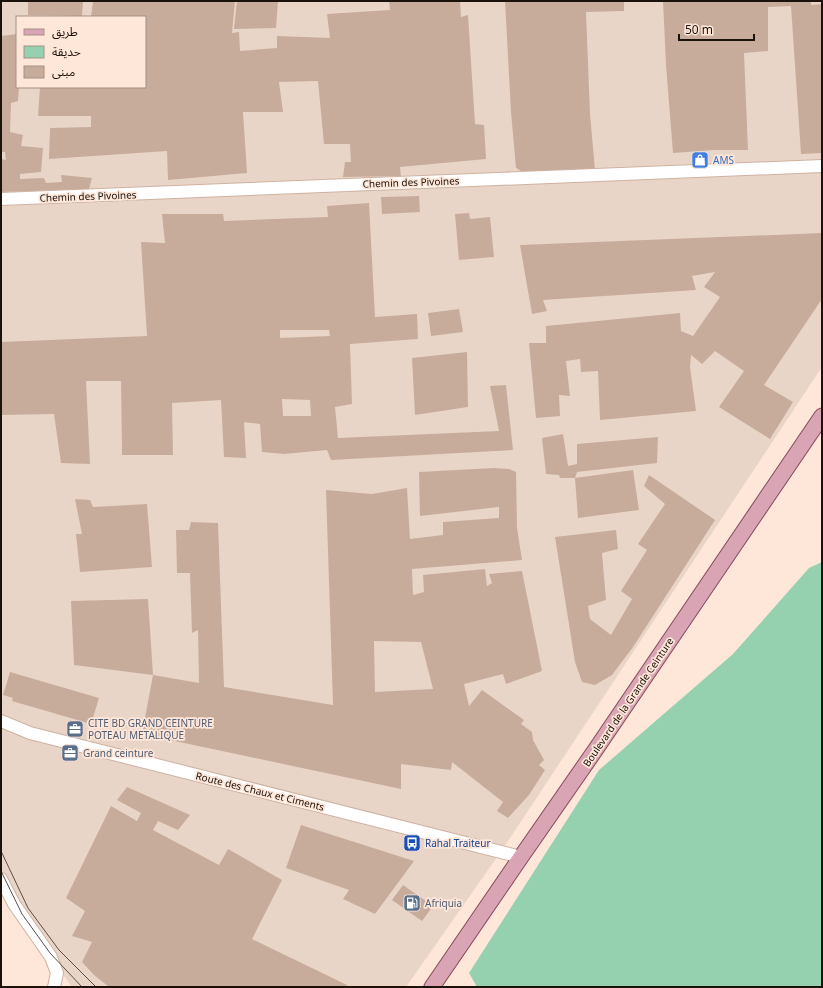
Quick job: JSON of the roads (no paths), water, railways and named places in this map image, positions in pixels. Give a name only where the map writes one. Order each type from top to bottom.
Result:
[{"type":"main road","name":"Boulevard de la Grande Ceinture","points":[[432,987],[596,750],[822,416]]},
{"type":"street","name":"Chemin des Pivoines","points":[[1,199],[822,166]]},
{"type":"street","name":"Route des Chaux et Ciments","points":[[1,721],[30,733],[521,857]]},
{"type":"street","points":[[1,879],[14,904],[51,957],[57,973],[54,987]]},
{"type":"street","points":[[1,903],[14,904]]},
{"type":"tram line","points":[[1,851],[28,908],[59,950],[96,987]]},
{"type":"tram line","points":[[1,871],[22,914],[50,953],[82,987]]},
{"type":"place","name":"AMS","points":[[700,160]]},
{"type":"place","name":"CITE BD GRAND CEINTURE POTEAU METALIQUE","points":[[75,729]]},
{"type":"place","name":"Grand ceinture","points":[[70,753]]},
{"type":"place","name":"Rahal Traiteur","points":[[412,843]]},
{"type":"place","name":"Afriquia","points":[[412,903]]}]
